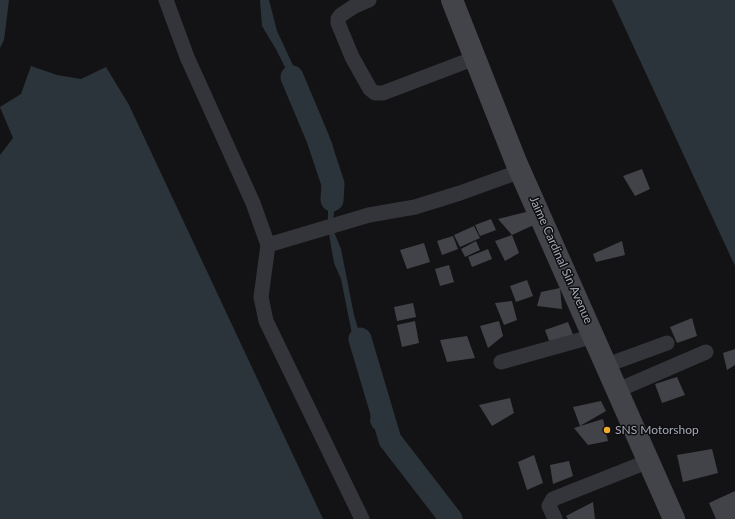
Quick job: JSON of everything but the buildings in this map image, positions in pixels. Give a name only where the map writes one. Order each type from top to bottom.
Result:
[{"type":"main road","name":"Jaime Cardinal Sin Avenue","points":[[452,0],[521,171],[674,519]]},
{"type":"street","points":[[166,0],[187,57],[253,203],[268,245],[262,297],[266,321],[362,519]]},
{"type":"street","points":[[369,0],[353,7],[341,15],[338,19],[338,23],[352,57],[370,89],[375,93],[383,93],[475,58]]},
{"type":"street","points":[[268,245],[369,215],[415,206],[521,171]]},
{"type":"street","points":[[501,362],[594,336]]},
{"type":"street","points":[[607,365],[667,343]]},
{"type":"street","points":[[618,390],[706,352]]},
{"type":"street","points":[[555,519],[549,506],[553,499],[649,461]]},
{"type":"shaded area","points":[[0,0],[9,0],[4,40],[0,48]]},
{"type":"shaded area","points":[[260,0],[269,0],[277,31],[311,104],[332,143],[337,161],[337,190],[332,227],[341,249],[354,315],[366,356],[374,397],[388,420],[384,430],[373,428],[370,422],[371,411],[357,359],[341,279],[334,263],[328,228],[328,177],[323,140],[302,102],[277,51],[262,26]]},
{"type":"shaded area","points":[[612,0],[735,0],[735,266]]},
{"type":"shaded area","points":[[31,66],[57,75],[81,79],[106,67],[129,105],[323,519],[0,519],[0,155],[13,138],[0,107],[21,94]]},
{"type":"waterway","points":[[292,77],[318,139],[333,184],[332,200]]},
{"type":"waterway","points":[[360,339],[390,440],[451,519]]},
{"type":"place","name":"SNS Motorshop","points":[[607,430]]}]
